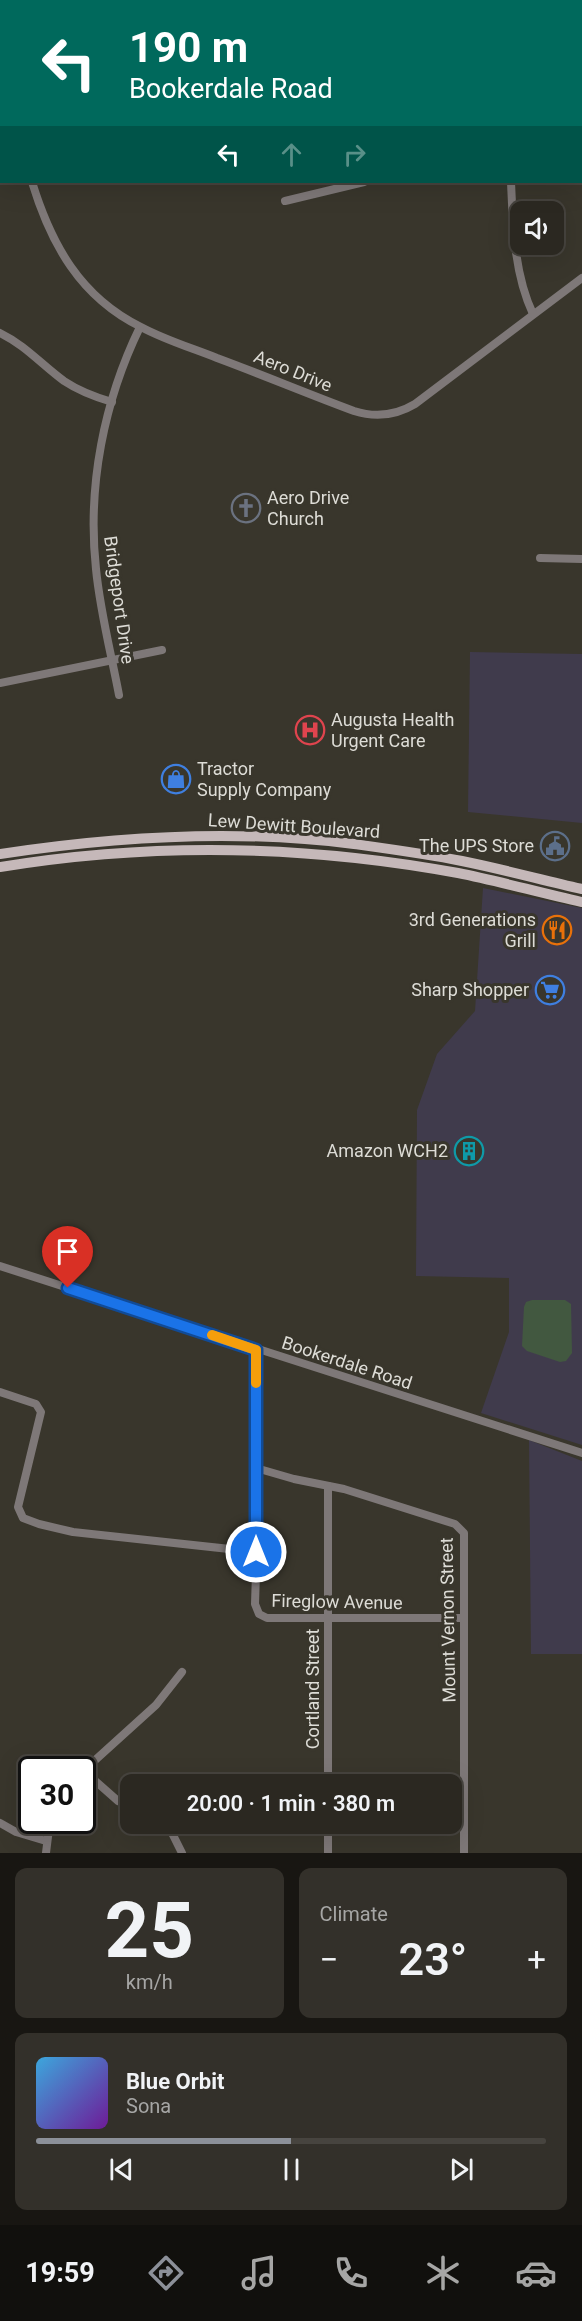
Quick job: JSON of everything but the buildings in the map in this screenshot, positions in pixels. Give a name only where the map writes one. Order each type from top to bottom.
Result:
[{"type":"main road","name":"Lew Dewitt Boulevard","points":[[0,854],[103,840],[213,836],[271,837],[353,844],[462,861],[582,889]]},
{"type":"main road","name":"Lew Dewitt Boulevard","points":[[1,866],[104,853],[213,849],[271,850],[351,857],[458,873],[582,902]]},
{"type":"street","name":"Aero Drive","points":[[33,183],[47,225],[66,261],[77,276],[104,302],[140,327],[354,411],[380,416],[397,413],[416,404],[582,278]]},
{"type":"street","points":[[285,201],[360,183]]},
{"type":"street","points":[[511,183],[520,278],[533,314]]},
{"type":"street","name":"Bridgeport Drive","points":[[119,695],[96,569],[94,530],[97,469],[118,381],[140,327]]},
{"type":"street","points":[[0,333],[19,344],[80,390],[112,402]]},
{"type":"street","points":[[540,558],[582,559]]},
{"type":"street","points":[[0,683],[162,650]]},
{"type":"street","points":[[0,854],[1,866]]},
{"type":"street","name":"Bookerdale Road","points":[[0,1266],[582,1453]]},
{"type":"street","name":"Fireglow Avenue","points":[[256,1350],[255,1604],[259,1614],[267,1618],[464,1618]]},
{"type":"street","points":[[0,1392],[36,1404],[41,1412],[18,1507],[23,1518],[73,1532],[256,1552]]},
{"type":"street","name":"Mount Vernon Street","points":[[256,1468],[344,1489],[459,1526],[464,1533],[464,1853]]},
{"type":"street","name":"Cortland Street","points":[[328,1486],[328,1774]]},
{"type":"street","points":[[96,1760],[156,1705],[182,1672]]},
{"type":"street","points":[[96,1783],[120,1802]]},
{"type":"street","points":[[0,1823],[16,1832],[46,1840]]},
{"type":"street","points":[[46,1853],[47,1834]]},
{"type":"street","points":[[172,1834],[182,1853]]},
{"type":"street","points":[[328,1834],[328,1853]]},
{"type":"shaded area","points":[[470,652],[582,654],[582,823],[468,812]]},
{"type":"shaded area","points":[[483,888],[582,908],[582,1445],[481,1413],[509,1332],[509,1278],[416,1276],[417,1110],[437,1054],[475,1011]]},
{"type":"shaded area","points":[[529,1440],[582,1461],[582,1654],[531,1654]]},
{"type":"green space","points":[[565,1300],[571,1304],[572,1353],[566,1361],[560,1362],[527,1351],[522,1346],[524,1307],[526,1302]]},
{"type":"slow traffic","points":[[212,1335],[256,1350],[256,1383]]},
{"type":"place","name":"Aero Drive Church","points":[[246,508]]},
{"type":"place","name":"Augusta Health Urgent Care","points":[[310,730]]},
{"type":"place","name":"Tractor Supply Company","points":[[176,779]]},
{"type":"place","name":"The UPS Store","points":[[555,846]]},
{"type":"place","name":"3rd Generations Grill","points":[[557,930]]},
{"type":"place","name":"Sharp Shopper","points":[[550,990]]},
{"type":"place","name":"Amazon WCH2","points":[[469,1151]]},
{"type":"route","points":[[68,1288],[256,1350],[256,1552]]}]
